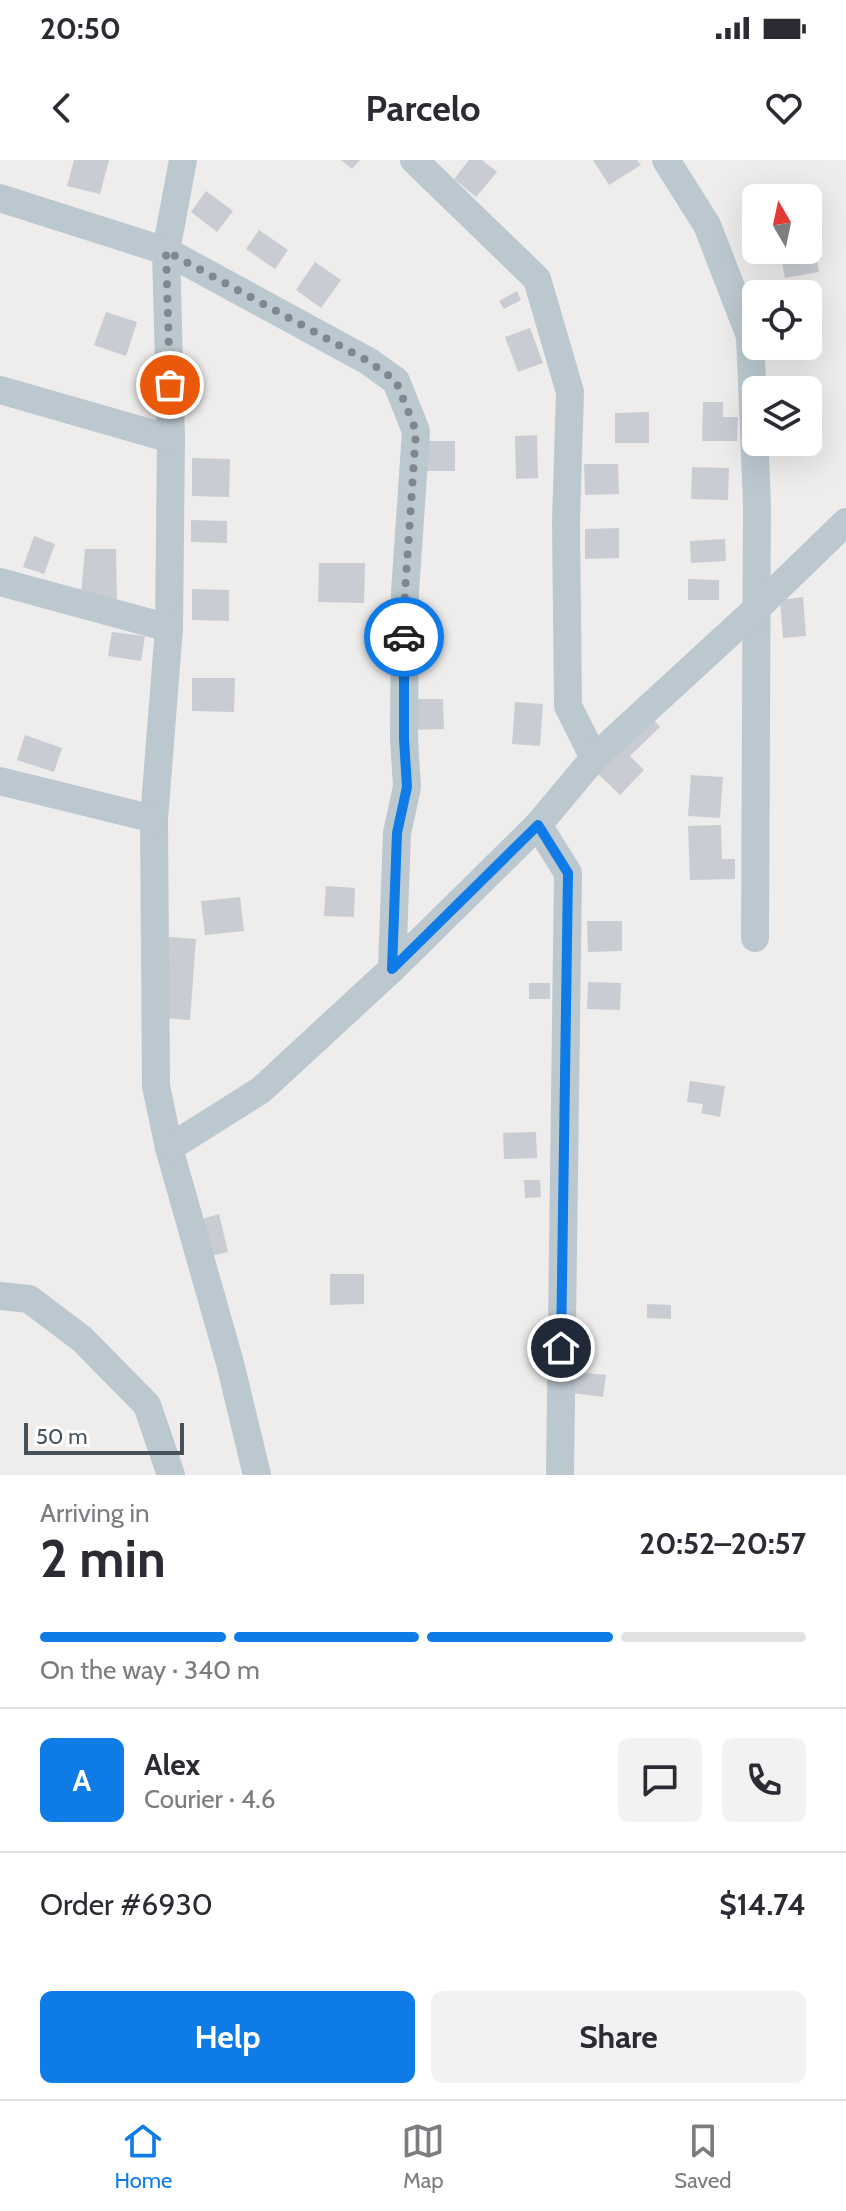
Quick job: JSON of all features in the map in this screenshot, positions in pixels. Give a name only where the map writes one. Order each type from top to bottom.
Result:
[{"type":"street","points":[[183,160],[166,251],[171,439],[169,628],[154,819],[156,1086],[169,1148],[230,1363],[257,1475]]},
{"type":"street","points":[[414,160],[537,279],[570,392],[566,521],[568,706],[594,758]]},
{"type":"street","points":[[666,160],[707,225],[750,336],[757,505],[755,938]]},
{"type":"street","points":[[0,198],[166,251],[378,368],[396,381],[416,431],[405,592],[404,739],[407,787],[397,833],[392,969]]},
{"type":"street","points":[[0,390],[171,439]]},
{"type":"street","points":[[169,1148],[261,1090],[392,969],[538,825],[594,758],[846,522]]},
{"type":"street","points":[[0,582],[169,628]]},
{"type":"street","points":[[0,781],[154,819]]},
{"type":"street","points":[[538,825],[568,873],[560,1475]]},
{"type":"street","points":[[0,1296],[29,1299],[40,1307],[82,1339],[147,1405],[171,1475]]},
{"type":"building","points":[[74,160],[109,160],[100,194],[67,186]]},
{"type":"building","points":[[341,160],[360,160],[352,169]]},
{"type":"building","points":[[469,160],[482,160],[497,172],[476,197],[454,179]]},
{"type":"building","points":[[593,160],[637,160],[641,165],[609,185]]},
{"type":"building","points":[[206,191],[233,211],[217,232],[191,212]]},
{"type":"building","points":[[259,230],[288,250],[275,269],[246,249]]},
{"type":"building","points":[[315,262],[341,280],[321,308],[296,290]]},
{"type":"building","points":[[782,264],[818,264],[819,272],[785,278]]},
{"type":"building","points":[[517,291],[521,300],[504,309],[499,301]]},
{"type":"building","points":[[106,312],[137,322],[126,356],[94,345]]},
{"type":"building","points":[[530,328],[543,363],[518,372],[505,337]]},
{"type":"building","points":[[703,402],[723,402],[723,417],[738,417],[737,441],[702,441]]},
{"type":"building","points":[[649,412],[649,443],[615,443],[615,413]]},
{"type":"building","points":[[537,435],[538,478],[516,479],[515,436]]},
{"type":"building","points":[[421,441],[455,441],[455,471],[421,471]]},
{"type":"building","points":[[192,458],[230,459],[229,497],[192,496]]},
{"type":"building","points":[[584,464],[618,464],[619,494],[585,495]]},
{"type":"building","points":[[692,467],[729,468],[728,500],[691,499]]},
{"type":"building","points":[[191,520],[227,521],[227,543],[191,542]]},
{"type":"building","points":[[619,528],[619,558],[585,559],[585,529]]},
{"type":"building","points":[[34,536],[55,544],[44,574],[23,567]]},
{"type":"building","points":[[725,539],[726,561],[691,563],[690,541]]},
{"type":"building","points":[[85,549],[116,549],[117,605],[81,594]]},
{"type":"building","points":[[319,563],[365,563],[364,603],[318,602]]},
{"type":"building","points":[[688,579],[719,580],[719,600],[688,600]]},
{"type":"building","points":[[192,589],[229,590],[229,621],[192,620]]},
{"type":"building","points":[[803,597],[806,636],[783,638],[780,600]]},
{"type":"building","points":[[112,632],[145,636],[141,661],[108,656]]},
{"type":"building","points":[[192,678],[235,678],[234,712],[192,711]]},
{"type":"building","points":[[409,699],[443,699],[444,729],[409,730]]},
{"type":"building","points":[[515,702],[543,704],[540,746],[512,744]]},
{"type":"building","points":[[651,717],[660,727],[630,756],[644,770],[620,795],[596,772]]},
{"type":"building","points":[[25,735],[62,748],[54,772],[17,760]]},
{"type":"building","points":[[691,775],[723,777],[720,818],[688,816]]},
{"type":"building","points":[[721,825],[722,859],[735,859],[735,879],[690,880],[688,826]]},
{"type":"building","points":[[326,886],[355,888],[354,917],[324,916]]},
{"type":"building","points":[[240,897],[244,931],[205,935],[201,901]]},
{"type":"building","points":[[587,921],[622,921],[622,951],[588,952]]},
{"type":"building","points":[[169,937],[196,939],[190,1020],[162,1018]]},
{"type":"building","points":[[588,982],[621,983],[620,1010],[587,1009]]},
{"type":"building","points":[[529,983],[550,983],[550,999],[529,999]]},
{"type":"building","points":[[690,1081],[725,1086],[720,1117],[701,1113],[703,1104],[687,1102]]},
{"type":"building","points":[[536,1132],[537,1158],[504,1159],[503,1133]]},
{"type":"building","points":[[524,1180],[540,1180],[541,1197],[525,1198]]},
{"type":"building","points":[[219,1214],[228,1252],[211,1256],[202,1219]]},
{"type":"building","points":[[330,1274],[364,1274],[364,1304],[330,1305]]},
{"type":"building","points":[[647,1304],[671,1305],[671,1319],[647,1318]]},
{"type":"building","points":[[574,1372],[606,1375],[603,1397],[572,1393]]},
{"type":"way so far","points":[[170,385],[166,251],[368,361],[396,381],[416,431],[404,637]]},
{"type":"route","points":[[404,637],[407,787],[397,833],[392,969],[538,825],[568,873],[561,1348]]}]
